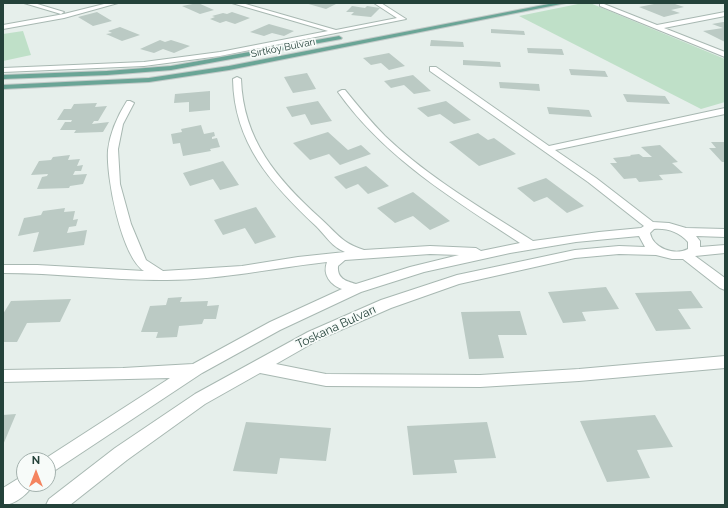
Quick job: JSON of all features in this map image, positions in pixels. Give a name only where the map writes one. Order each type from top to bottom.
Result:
[{"type":"main road","name":"Sırtköy Bulvarı","points":[[3,77],[172,68],[529,3]]},
{"type":"main road","name":"Sırtköy Bulvarı","points":[[3,87],[149,80],[235,67],[563,3]]},
{"type":"main road","points":[[464,16],[474,20]]},
{"type":"main road","points":[[229,58],[235,67]]},
{"type":"main road","points":[[46,86],[56,75]]},
{"type":"street","points":[[27,3],[60,12]]},
{"type":"street","points":[[3,22],[100,3]]},
{"type":"street","points":[[3,26],[64,16],[115,3]]},
{"type":"street","points":[[235,3],[337,32]]},
{"type":"street","points":[[3,70],[144,64],[220,54],[403,19],[377,3]]},
{"type":"street","points":[[610,3],[602,5],[725,55]]},
{"type":"street","points":[[657,27],[725,14]]},
{"type":"street","points":[[433,69],[592,180],[647,229]]},
{"type":"street","points":[[237,79],[236,92],[238,108],[246,130],[269,171],[287,193],[341,246],[363,254]]},
{"type":"street","points":[[342,92],[369,127],[404,160],[530,244]]},
{"type":"street","points":[[130,103],[119,124],[113,149],[115,184],[125,224],[141,263],[162,276]]},
{"type":"street","points":[[547,149],[725,111]]},
{"type":"street","name":"Toskana Bulvarı","points":[[56,461],[99,431],[194,370],[286,321],[356,289],[439,264],[530,244],[668,225],[684,232],[725,232]]},
{"type":"street","name":"Toskana Bulvarı","points":[[647,229],[646,242],[659,251]]},
{"type":"street","points":[[684,232],[694,241],[690,253],[725,285]]},
{"type":"street","name":"Toskana Bulvarı","points":[[55,505],[121,454],[200,399],[313,336],[368,311],[457,280],[575,254],[619,250],[659,251],[676,256],[725,249]]},
{"type":"street","points":[[3,269],[37,269],[162,276],[242,270],[363,254],[430,250],[491,252]]},
{"type":"street","points":[[341,257],[332,264],[331,272],[336,281],[344,286],[356,289]]},
{"type":"street","points":[[258,366],[326,380],[473,381],[578,375],[725,362]]},
{"type":"street","points":[[3,376],[123,374],[194,370]]},
{"type":"street","points":[[3,499],[16,490]]},
{"type":"green space","points":[[583,3],[590,3],[725,59],[725,102],[701,109],[519,16]]},
{"type":"green space","points":[[23,31],[31,55],[3,61],[3,34]]},
{"type":"building","points":[[198,3],[214,10],[200,14],[182,6]]},
{"type":"building","points":[[305,3],[338,3],[326,9]]},
{"type":"building","points":[[659,3],[672,3],[684,7],[671,10],[680,13],[664,17],[639,7]]},
{"type":"building","points":[[352,6],[380,8],[371,17],[351,15],[354,12],[346,12]]},
{"type":"building","points":[[97,12],[112,21],[93,26],[78,17]]},
{"type":"building","points":[[232,12],[250,18],[235,24],[226,21],[220,23],[210,19],[215,17],[212,16]]},
{"type":"building","points":[[725,22],[725,42],[703,31],[723,28],[712,24]]},
{"type":"building","points":[[269,24],[294,31],[284,36],[272,33],[264,36],[250,32]]},
{"type":"building","points":[[120,27],[140,35],[122,41],[106,34],[112,33],[108,31]]},
{"type":"building","points":[[491,29],[524,31],[525,35],[491,33]]},
{"type":"building","points":[[160,40],[165,42],[171,40],[190,46],[174,53],[163,49],[154,53],[140,49]]},
{"type":"building","points":[[431,40],[463,42],[464,47],[430,46]]},
{"type":"building","points":[[527,48],[562,49],[564,55],[528,53]]},
{"type":"building","points":[[389,53],[405,66],[389,70],[381,63],[371,65],[363,58]]},
{"type":"building","points":[[463,60],[500,62],[501,67],[463,65]]},
{"type":"building","points":[[569,69],[605,71],[608,77],[571,75]]},
{"type":"building","points":[[307,73],[316,89],[293,93],[284,77]]},
{"type":"building","points":[[413,75],[431,91],[414,94],[404,85],[391,88],[384,81]]},
{"type":"building","points":[[499,82],[539,84],[540,91],[500,88]]},
{"type":"building","points":[[210,91],[210,110],[189,112],[189,102],[174,103],[175,94]]},
{"type":"building","points":[[623,94],[665,96],[670,104],[627,102]]},
{"type":"building","points":[[318,101],[332,121],[311,125],[305,114],[292,117],[286,107]]},
{"type":"building","points":[[446,101],[471,120],[454,124],[440,114],[428,117],[417,108]]},
{"type":"building","points":[[97,103],[95,107],[107,106],[98,121],[94,121],[92,124],[109,122],[103,132],[74,133],[76,130],[60,130],[65,122],[71,122],[72,120],[57,120],[64,109],[71,109],[74,104]]},
{"type":"building","points":[[547,107],[589,110],[592,117],[549,114]]},
{"type":"building","points":[[201,125],[204,134],[214,132],[215,136],[212,137],[212,139],[217,138],[220,147],[210,149],[211,151],[183,156],[180,143],[173,144],[171,134],[182,132],[181,129]]},
{"type":"building","points":[[328,132],[348,150],[361,145],[371,154],[340,165],[329,154],[310,160],[293,143]]},
{"type":"building","points":[[478,133],[488,140],[494,138],[516,154],[479,166],[449,142]]},
{"type":"building","points":[[711,142],[725,142],[725,162],[722,162],[709,148],[716,148]]},
{"type":"building","points":[[660,145],[678,162],[672,163],[683,173],[659,175],[663,180],[639,182],[636,178],[624,179],[610,163],[617,163],[613,158],[631,156],[630,155],[639,154],[643,157],[652,157],[641,147]]},
{"type":"building","points":[[70,155],[68,160],[80,159],[77,166],[83,165],[81,171],[75,171],[73,175],[87,174],[83,184],[70,186],[69,188],[37,189],[42,177],[47,176],[48,174],[31,175],[39,161],[51,160],[53,157]]},
{"type":"building","points":[[223,161],[239,185],[220,190],[213,179],[190,186],[183,173]]},
{"type":"building","points":[[366,166],[389,186],[368,194],[358,184],[346,189],[334,177]]},
{"type":"building","points":[[546,178],[584,206],[567,213],[547,197],[534,202],[517,188]]},
{"type":"building","points":[[413,192],[450,221],[430,230],[413,216],[395,223],[377,208]]},
{"type":"building","points":[[256,207],[276,237],[255,244],[245,228],[223,235],[214,220]]},
{"type":"building","points":[[65,208],[64,212],[75,211],[73,220],[78,219],[76,226],[69,227],[67,233],[87,230],[84,245],[33,252],[39,232],[18,236],[24,218],[41,215],[43,211]]},
{"type":"building","points":[[606,287],[619,309],[582,312],[586,321],[563,323],[548,292]]},
{"type":"building","points":[[691,291],[703,308],[678,309],[691,329],[656,331],[635,293]]},
{"type":"building","points":[[182,297],[180,302],[208,301],[207,306],[219,305],[216,319],[204,319],[202,324],[179,326],[177,337],[156,338],[158,332],[141,332],[150,306],[166,305],[168,298]]},
{"type":"building","points":[[71,299],[60,322],[27,323],[17,342],[3,342],[3,314],[11,301]]},
{"type":"building","points":[[520,311],[527,335],[498,335],[504,358],[469,359],[461,312]]},
{"type":"building","points":[[16,414],[3,445],[3,415]]},
{"type":"building","points":[[655,415],[673,447],[637,450],[650,478],[607,482],[580,421]]},
{"type":"building","points":[[246,422],[331,428],[326,461],[280,458],[277,474],[233,471]]},
{"type":"building","points":[[487,422],[496,458],[454,460],[457,473],[413,475],[407,426]]}]
